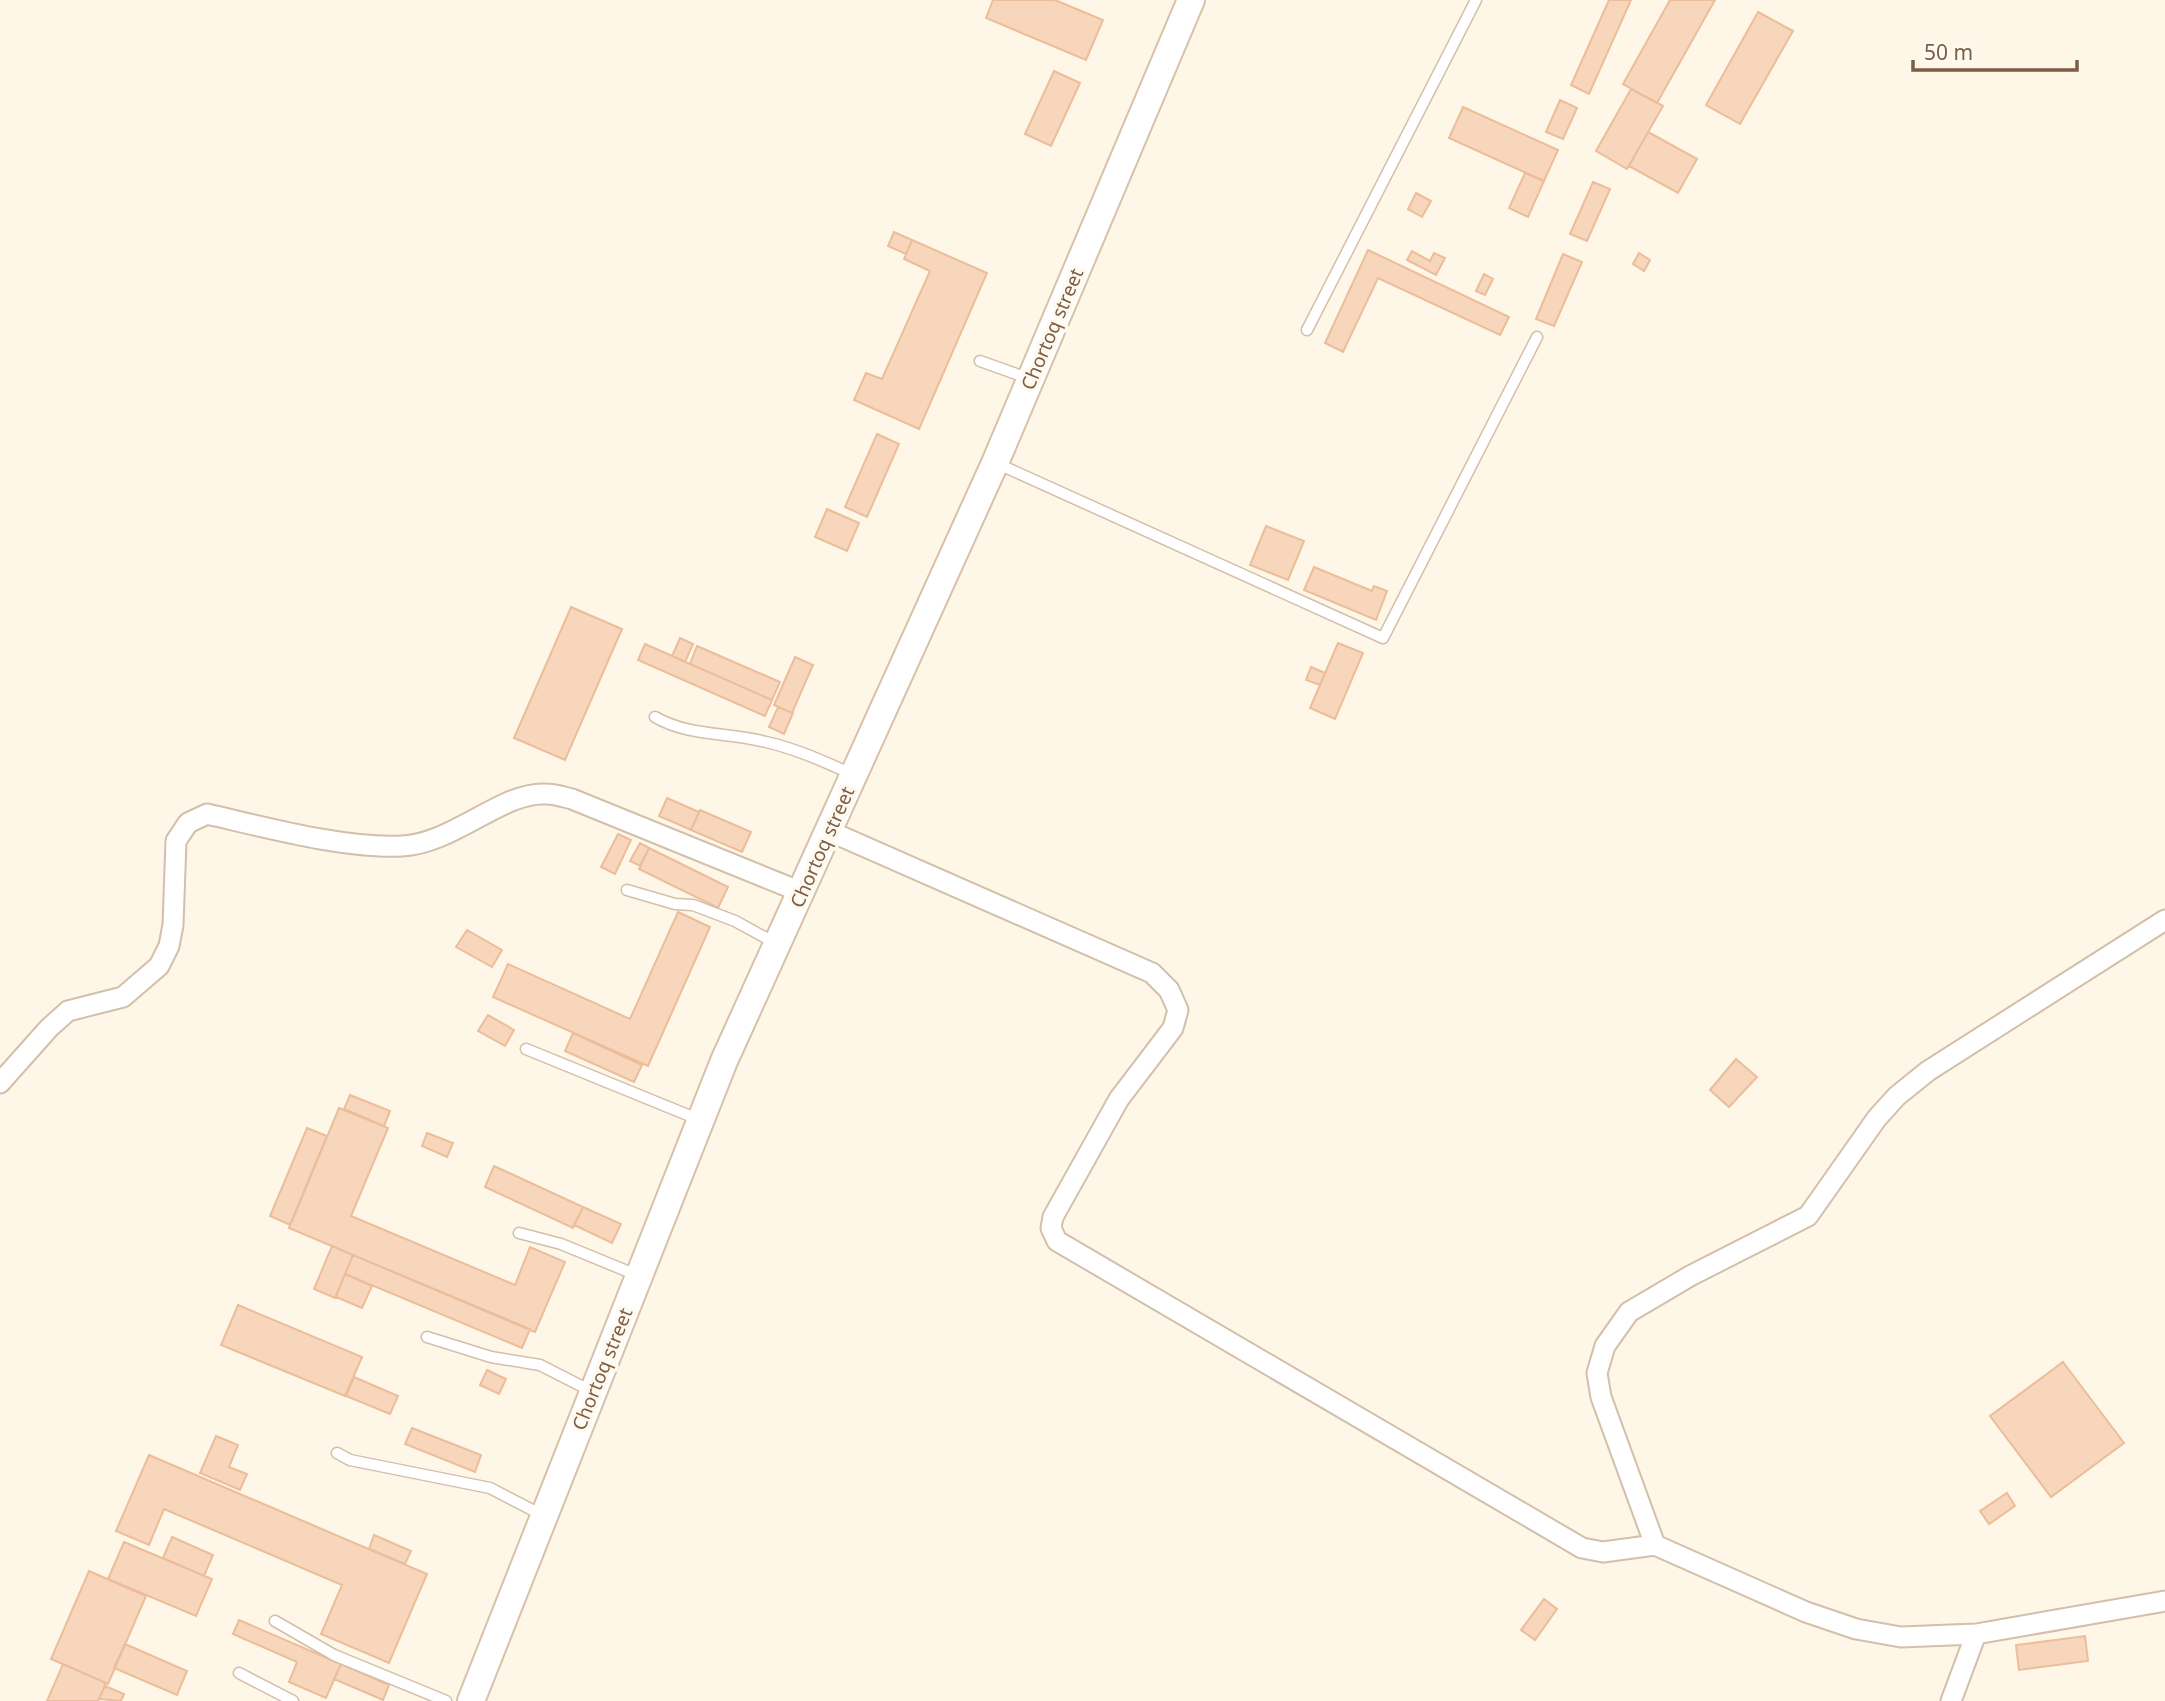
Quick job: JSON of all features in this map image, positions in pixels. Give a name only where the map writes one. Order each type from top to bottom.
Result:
[{"type":"main road","name":"Chortoq street","points":[[471,1701],[701,1120],[777,945],[995,463],[1191,0]]},
{"type":"street","points":[[0,1083],[49,1028],[68,1011],[123,997],[159,966],[169,946],[173,925],[176,841],[188,822],[207,814],[347,842],[402,846],[435,840],[511,802],[544,793],[572,799],[801,892]]},
{"type":"street","points":[[829,831],[1152,973],[1169,990],[1178,1010],[1173,1028],[1119,1100],[1054,1217],[1051,1228],[1057,1241],[1582,1548],[1603,1552],[1655,1545],[1806,1612],[1856,1629],[1900,1637],[1976,1634],[2165,1601]]},
{"type":"street","points":[[1655,1545],[1601,1397],[1597,1373],[1605,1346],[1629,1312],[1690,1276],[1808,1216],[1877,1118],[1897,1096],[1928,1071],[2165,920]]},
{"type":"street","points":[[1951,1701],[1976,1634]]},
{"type":"lane","points":[[1307,330],[1476,0]]},
{"type":"lane","points":[[995,463],[1383,638],[1537,337]]},
{"type":"lane","points":[[980,361],[1031,379]]},
{"type":"lane","points":[[655,717],[677,729],[765,741],[815,757],[854,775]]},
{"type":"lane","points":[[627,890],[675,904],[693,905],[735,921],[777,945]]},
{"type":"lane","points":[[526,1049],[701,1120]]},
{"type":"lane","points":[[519,1233],[583,1252],[639,1276]]},
{"type":"lane","points":[[427,1337],[492,1357],[540,1365],[593,1392]]},
{"type":"lane","points":[[337,1453],[350,1460],[490,1488],[544,1517]]},
{"type":"lane","points":[[275,1621],[334,1655],[446,1701]]},
{"type":"lane","points":[[239,1673],[293,1701]]},
{"type":"building","points":[[993,0],[1055,0],[1103,20],[1086,60],[986,18]]},
{"type":"building","points":[[1609,0],[1631,0],[1589,94],[1571,85]]},
{"type":"building","points":[[1670,0],[1715,0],[1657,103],[1623,84]]},
{"type":"building","points":[[1758,12],[1793,31],[1740,124],[1706,105]]},
{"type":"building","points":[[1054,71],[1080,83],[1051,146],[1025,134]]},
{"type":"building","points":[[1631,89],[1663,106],[1627,169],[1596,151]]},
{"type":"building","points":[[1560,100],[1577,108],[1563,139],[1546,132]]},
{"type":"building","points":[[1463,107],[1558,150],[1544,181],[1449,138]]},
{"type":"building","points":[[1648,132],[1697,159],[1678,193],[1629,166]]},
{"type":"building","points":[[1525,173],[1544,181],[1528,217],[1509,208]]},
{"type":"building","points":[[1593,182],[1610,189],[1587,241],[1570,234]]},
{"type":"building","points":[[1416,193],[1431,201],[1422,217],[1408,209]]},
{"type":"building","points":[[894,232],[912,240],[906,254],[888,246]]},
{"type":"building","points":[[912,240],[987,273],[919,429],[854,400],[866,373],[882,379],[930,271],[904,259]]},
{"type":"building","points":[[1368,250],[1509,317],[1500,335],[1378,278],[1343,352],[1325,343]]},
{"type":"building","points":[[1412,251],[1430,261],[1434,253],[1445,258],[1436,275],[1407,260]]},
{"type":"building","points":[[1639,253],[1650,260],[1644,271],[1633,264]]},
{"type":"building","points":[[1563,254],[1582,262],[1554,326],[1536,319]]},
{"type":"building","points":[[1484,274],[1493,279],[1485,295],[1476,291]]},
{"type":"building","points":[[877,434],[899,444],[867,517],[845,507]]},
{"type":"building","points":[[827,509],[859,523],[847,551],[815,537]]},
{"type":"building","points":[[1266,526],[1304,541],[1288,580],[1250,565]]},
{"type":"building","points":[[1314,567],[1372,591],[1374,586],[1387,591],[1376,620],[1304,590]]},
{"type":"building","points":[[571,607],[622,629],[565,760],[514,738]]},
{"type":"building","points":[[680,638],[693,644],[685,662],[672,656]]},
{"type":"building","points":[[1338,643],[1363,653],[1335,719],[1310,708]]},
{"type":"building","points":[[645,644],[772,700],[765,716],[638,660]]},
{"type":"building","points":[[697,646],[780,682],[772,700],[690,664]]},
{"type":"building","points":[[795,657],[813,665],[792,713],[774,705]]},
{"type":"building","points":[[1311,667],[1325,673],[1320,685],[1306,680]]},
{"type":"building","points":[[778,707],[793,713],[784,734],[769,727]]},
{"type":"building","points":[[667,798],[699,812],[691,830],[659,816]]},
{"type":"building","points":[[700,810],[751,832],[742,852],[691,830]]},
{"type":"building","points":[[618,834],[631,840],[615,874],[601,867]]},
{"type":"building","points":[[640,843],[649,848],[640,866],[630,861]]},
{"type":"building","points":[[649,848],[728,887],[718,908],[639,869]]},
{"type":"building","points":[[678,912],[710,927],[648,1066],[493,997],[508,964],[630,1019]]},
{"type":"building","points":[[467,930],[502,950],[492,967],[456,947]]},
{"type":"building","points":[[488,1015],[514,1030],[505,1046],[478,1031]]},
{"type":"building","points":[[573,1033],[642,1065],[634,1082],[565,1051]]},
{"type":"building","points":[[1736,1059],[1757,1077],[1729,1107],[1710,1090]]},
{"type":"building","points":[[350,1095],[390,1111],[384,1126],[344,1109]]},
{"type":"building","points":[[339,1108],[388,1128],[351,1216],[515,1285],[530,1247],[565,1262],[535,1332],[289,1228]]},
{"type":"building","points":[[307,1128],[327,1136],[290,1225],[270,1216]]},
{"type":"building","points":[[427,1133],[453,1143],[447,1157],[422,1146]]},
{"type":"building","points":[[494,1166],[583,1207],[573,1228],[485,1187]]},
{"type":"building","points":[[583,1207],[621,1224],[612,1243],[574,1225]]},
{"type":"building","points":[[332,1246],[353,1255],[335,1298],[314,1289]]},
{"type":"building","points":[[353,1255],[530,1329],[522,1348],[345,1274]]},
{"type":"building","points":[[345,1274],[372,1286],[362,1308],[336,1297]]},
{"type":"building","points":[[238,1305],[362,1357],[345,1396],[221,1345]]},
{"type":"building","points":[[2063,1362],[2124,1443],[2051,1497],[1990,1416]]},
{"type":"building","points":[[487,1370],[506,1379],[499,1394],[480,1385]]},
{"type":"building","points":[[354,1377],[398,1396],[390,1414],[346,1396]]},
{"type":"building","points":[[412,1428],[481,1455],[475,1472],[405,1444]]},
{"type":"building","points":[[216,1436],[238,1445],[229,1467],[247,1474],[240,1490],[200,1473]]},
{"type":"building","points":[[149,1455],[427,1574],[389,1663],[321,1634],[342,1585],[164,1509],[149,1545],[116,1531]]},
{"type":"building","points":[[2007,1493],[2015,1506],[1989,1524],[1980,1511]]},
{"type":"building","points":[[374,1535],[411,1551],[405,1564],[369,1549]]},
{"type":"building","points":[[172,1537],[213,1555],[204,1576],[163,1558]]},
{"type":"building","points":[[124,1542],[212,1579],[196,1616],[108,1579]]},
{"type":"building","points":[[89,1571],[146,1596],[108,1684],[51,1659]]},
{"type":"building","points":[[1544,1599],[1557,1609],[1535,1640],[1521,1630]]},
{"type":"building","points":[[239,1620],[341,1664],[326,1698],[289,1682],[297,1662],[233,1634]]},
{"type":"building","points":[[2085,1636],[2088,1661],[2019,1670],[2016,1645]]},
{"type":"building","points":[[125,1644],[187,1671],[177,1695],[114,1668]]},
{"type":"building","points":[[63,1664],[106,1683],[98,1701],[47,1701]]},
{"type":"building","points":[[341,1664],[389,1685],[383,1700],[334,1679]]},
{"type":"building","points":[[105,1686],[124,1694],[121,1701],[99,1699]]}]
